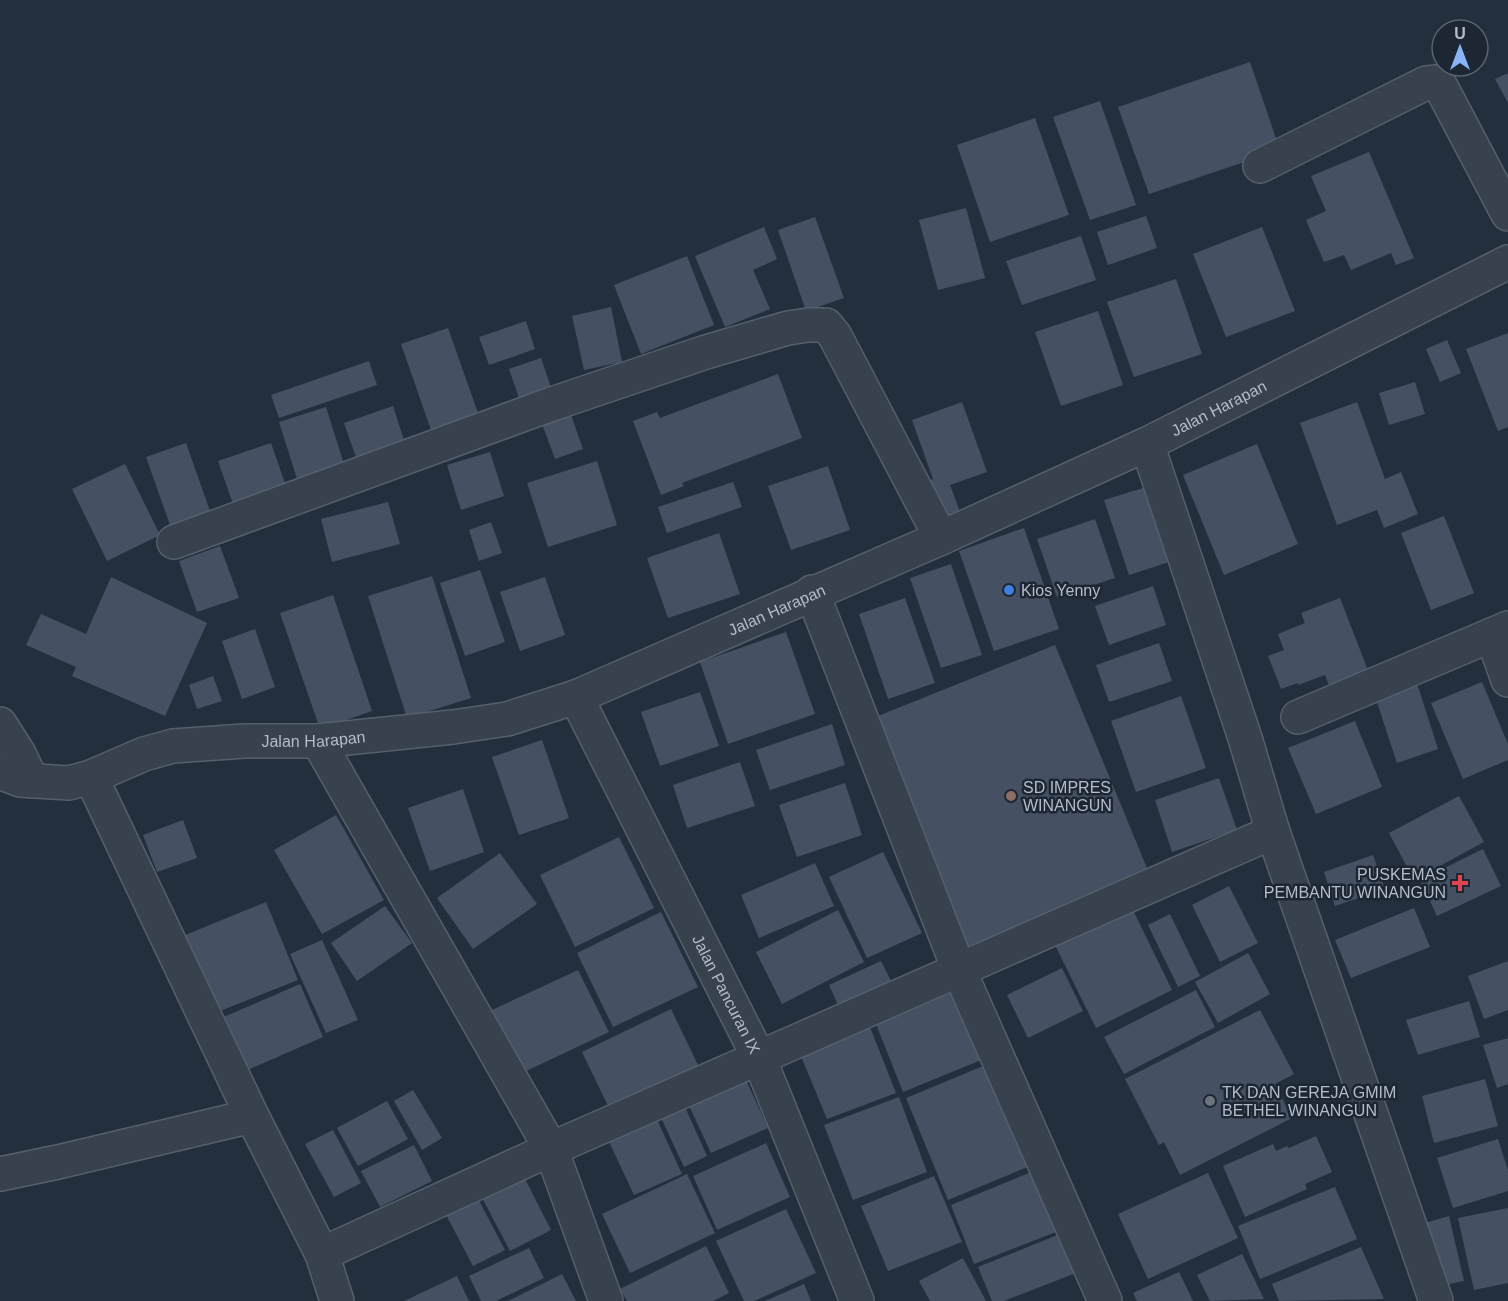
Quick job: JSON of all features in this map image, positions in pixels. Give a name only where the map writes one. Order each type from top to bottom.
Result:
[{"type":"street","points":[[1260,166],[1426,83],[1434,82],[1441,87],[1508,214]]},
{"type":"street","name":"Jalan Harapan","points":[[0,772],[20,780],[69,783],[91,777],[144,754],[173,746],[232,741],[318,741],[483,724],[507,719],[576,697],[812,592],[941,538],[1147,444],[1508,262]]},
{"type":"street","points":[[174,542],[549,405],[706,352],[788,328],[808,325],[826,325],[835,336],[941,538]]},
{"type":"street","points":[[1147,444],[1245,738],[1273,832],[1436,1301]]},
{"type":"street","points":[[812,592],[958,970],[1105,1301]]},
{"type":"street","points":[[1298,717],[1500,631],[1508,680]]},
{"type":"street","name":"Jalan Pancuran IX","points":[[576,697],[759,1059],[857,1301]]},
{"type":"street","points":[[0,724],[19,754],[32,781]]},
{"type":"street","points":[[318,741],[551,1149],[606,1301]]},
{"type":"street","points":[[91,777],[252,1116],[322,1254],[337,1301]]},
{"type":"street","points":[[322,1254],[551,1149],[1273,832]]},
{"type":"street","points":[[0,1174],[252,1116]]},
{"type":"building","points":[[1250,62],[1280,150],[1149,194],[1118,107]]},
{"type":"building","points":[[1508,73],[1508,103],[1495,79]]},
{"type":"building","points":[[1100,101],[1136,205],[1090,220],[1053,117]]},
{"type":"building","points":[[1035,118],[1069,215],[990,242],[957,145]]},
{"type":"building","points":[[1369,152],[1414,258],[1396,265],[1391,253],[1351,270],[1344,255],[1324,262],[1306,220],[1326,211],[1311,176]]},
{"type":"building","points":[[966,208],[985,278],[938,290],[919,220]]},
{"type":"building","points":[[1146,216],[1157,248],[1108,265],[1097,232]]},
{"type":"building","points":[[815,217],[844,298],[806,311],[778,230]]},
{"type":"building","points":[[764,227],[777,259],[753,270],[770,309],[725,327],[695,256]]},
{"type":"building","points":[[1262,227],[1295,311],[1226,337],[1193,254]]},
{"type":"building","points":[[1081,236],[1096,280],[1022,305],[1006,261]]},
{"type":"building","points":[[687,256],[714,325],[641,354],[614,285]]},
{"type":"building","points":[[1176,279],[1202,354],[1134,377],[1107,302]]},
{"type":"building","points":[[611,307],[622,362],[584,370],[572,316]]},
{"type":"building","points":[[1098,311],[1123,385],[1061,406],[1035,332]]},
{"type":"building","points":[[526,321],[535,349],[489,365],[479,337]]},
{"type":"building","points":[[448,328],[478,413],[431,430],[401,344]]},
{"type":"building","points":[[1508,333],[1508,427],[1498,431],[1466,349]]},
{"type":"building","points":[[1447,340],[1461,373],[1440,382],[1426,349]]},
{"type":"building","points":[[541,358],[553,393],[521,404],[509,369]]},
{"type":"building","points":[[369,361],[377,385],[279,418],[271,395]]},
{"type":"building","points":[[778,374],[802,438],[682,483],[684,486],[661,495],[633,421],[657,412],[660,418]]},
{"type":"building","points":[[1415,382],[1425,414],[1389,425],[1379,393]]},
{"type":"building","points":[[962,402],[987,472],[950,485],[960,512],[938,519],[924,482],[933,479],[912,420]]},
{"type":"building","points":[[1357,402],[1385,479],[1401,472],[1418,514],[1384,528],[1377,510],[1337,525],[1300,423]]},
{"type":"building","points":[[393,406],[404,440],[356,457],[344,423]]},
{"type":"building","points":[[326,407],[345,467],[298,482],[279,422]]},
{"type":"building","points":[[570,412],[583,449],[555,459],[541,421]]},
{"type":"building","points":[[186,443],[210,511],[170,525],[146,457]]},
{"type":"building","points":[[271,443],[287,489],[234,507],[218,461]]},
{"type":"building","points":[[1257,444],[1298,544],[1224,575],[1183,475]]},
{"type":"building","points":[[490,452],[504,496],[461,510],[447,465]]},
{"type":"building","points":[[597,461],[617,525],[548,547],[527,483]]},
{"type":"building","points":[[125,464],[160,535],[107,561],[72,489]]},
{"type":"building","points":[[828,466],[850,530],[791,550],[768,486]]},
{"type":"building","points":[[733,482],[742,507],[667,533],[658,507]]},
{"type":"building","points":[[1143,488],[1169,562],[1129,575],[1104,500]]},
{"type":"building","points":[[388,502],[400,544],[332,562],[321,519]]},
{"type":"building","points":[[1444,516],[1474,593],[1431,610],[1401,533]]},
{"type":"building","points":[[1095,519],[1115,578],[1057,597],[1037,539]]},
{"type":"building","points":[[491,522],[502,553],[479,561],[469,530]]},
{"type":"building","name":"Kios Yenny","points":[[1024,528],[1059,629],[994,651],[959,551]]},
{"type":"building","points":[[719,533],[740,594],[668,618],[647,558]]},
{"type":"building","points":[[220,546],[239,598],[197,612],[179,561]]},
{"type":"building","points":[[951,564],[982,655],[941,668],[910,578]]},
{"type":"building","points":[[480,570],[505,642],[465,656],[440,583]]},
{"type":"building","points":[[432,576],[471,698],[407,718],[368,596]]},
{"type":"building","points":[[111,577],[207,623],[165,716],[72,676],[76,667],[26,645],[41,614],[86,634]]},
{"type":"building","points":[[545,577],[565,635],[520,651],[500,592]]},
{"type":"building","points":[[1153,586],[1166,625],[1109,645],[1095,606]]},
{"type":"building","points":[[333,595],[372,711],[320,729],[280,613]]},
{"type":"building","points":[[905,598],[935,683],[888,699],[859,614]]},
{"type":"building","points":[[1340,598],[1369,673],[1330,688],[1325,675],[1281,689],[1268,656],[1284,650],[1278,634],[1305,623],[1301,613]]},
{"type":"building","points":[[255,629],[275,687],[242,699],[222,641]]},
{"type":"building","points":[[786,632],[815,714],[728,744],[700,662]]},
{"type":"building","points":[[1159,643],[1172,681],[1109,702],[1096,665]]},
{"type":"building","name":"SD IMPRES WINANGUN","points":[[1055,645],[1149,873],[966,947],[873,718]]},
{"type":"building","points":[[1414,674],[1438,749],[1397,763],[1372,687]]},
{"type":"building","points":[[213,676],[222,701],[197,709],[189,685]]},
{"type":"building","points":[[1482,682],[1508,744],[1508,760],[1463,779],[1431,703]]},
{"type":"building","points":[[700,692],[719,746],[660,766],[641,712]]},
{"type":"building","points":[[1181,696],[1206,768],[1136,792],[1111,721]]},
{"type":"building","points":[[1355,721],[1382,787],[1316,814],[1288,748]]},
{"type":"building","points":[[832,724],[845,765],[770,790],[756,750]]},
{"type":"building","points":[[542,740],[569,818],[519,835],[492,757]]},
{"type":"building","points":[[740,762],[755,806],[687,828],[673,785]]},
{"type":"building","points":[[1219,778],[1237,830],[1172,852],[1155,800]]},
{"type":"building","points":[[845,783],[862,835],[797,857],[779,805]]},
{"type":"building","points":[[463,789],[484,852],[430,871],[408,808]]},
{"type":"building","points":[[1459,796],[1484,842],[1414,880],[1389,833]]},
{"type":"building","points":[[336,815],[384,900],[322,934],[274,850]]},
{"type":"building","points":[[183,820],[197,858],[157,872],[143,835]]},
{"type":"building","points":[[619,837],[654,908],[575,947],[540,875]]},
{"type":"building","name":"PUSKEMAS PEMBANTU WINANGUN","points":[[1483,849],[1501,886],[1437,916],[1420,880]]},
{"type":"building","points":[[883,852],[922,933],[867,958],[829,877]]},
{"type":"building","points":[[500,853],[537,904],[473,949],[437,898]]},
{"type":"building","points":[[1373,855],[1385,889],[1335,906],[1324,872]]},
{"type":"building","points":[[815,863],[834,906],[759,938],[741,895]]},
{"type":"building","points":[[1229,886],[1258,943],[1220,962],[1192,905]]},
{"type":"building","points":[[266,902],[298,980],[210,1015],[178,938]]},
{"type":"building","points":[[385,906],[412,943],[357,981],[331,943]]},
{"type":"building","points":[[1131,906],[1172,990],[1096,1028],[1055,945]]},
{"type":"building","points":[[1414,908],[1430,947],[1351,978],[1335,940]]},
{"type":"building","points":[[838,910],[864,962],[782,1004],[756,952]]},
{"type":"building","points":[[661,912],[698,987],[613,1027],[577,953]]},
{"type":"building","points":[[1170,914],[1200,976],[1178,987],[1148,925]]},
{"type":"building","points":[[322,940],[358,1020],[326,1033],[290,954]]},
{"type":"building","points":[[1248,953],[1270,994],[1218,1023],[1195,982]]},
{"type":"building","points":[[881,961],[896,991],[843,1016],[829,985]]},
{"type":"building","points":[[1508,961],[1508,1010],[1484,1019],[1468,976]]},
{"type":"building","points":[[1062,968],[1083,1011],[1028,1038],[1007,995]]},
{"type":"building","points":[[578,970],[609,1032],[522,1073],[492,1010]]},
{"type":"building","points":[[955,981],[986,1058],[903,1092],[872,1014]]},
{"type":"building","points":[[300,984],[323,1037],[243,1072],[219,1019]]},
{"type":"building","points":[[1196,990],[1215,1027],[1124,1074],[1104,1037]]},
{"type":"building","points":[[1469,1001],[1480,1037],[1418,1055],[1406,1020]]},
{"type":"building","points":[[671,1009],[699,1067],[610,1110],[582,1052]]},
{"type":"building","name":"TK DAN GEREJA GMIM BETHEL WINANGUN","points":[[1260,1010],[1294,1074],[1275,1084],[1292,1118],[1180,1175],[1164,1142],[1159,1145],[1125,1079]]},
{"type":"building","points":[[866,1017],[896,1093],[827,1119],[796,1044]]},
{"type":"building","points":[[1508,1038],[1508,1084],[1497,1088],[1483,1045]]},
{"type":"building","points":[[988,1064],[1030,1166],[948,1200],[906,1098]]},
{"type":"building","points":[[741,1069],[768,1128],[711,1153],[684,1095]]},
{"type":"building","points":[[1485,1079],[1498,1126],[1434,1143],[1422,1096]]},
{"type":"building","points":[[413,1090],[442,1138],[422,1150],[394,1101]]},
{"type":"building","points":[[680,1096],[707,1156],[684,1167],[656,1107]]},
{"type":"building","points":[[899,1097],[927,1172],[853,1200],[824,1125]]},
{"type":"building","points":[[387,1101],[408,1139],[358,1166],[337,1128]]},
{"type":"building","points":[[652,1109],[682,1174],[634,1195],[604,1131]]},
{"type":"building","points":[[333,1130],[361,1183],[334,1197],[305,1144]]},
{"type":"building","points":[[1316,1136],[1332,1172],[1305,1184],[1307,1189],[1245,1217],[1223,1166],[1273,1144],[1276,1151]]},
{"type":"building","points":[[1498,1139],[1508,1170],[1508,1191],[1453,1208],[1437,1158]]},
{"type":"building","points":[[766,1143],[790,1197],[717,1230],[693,1176]]},
{"type":"building","points":[[414,1145],[432,1181],[380,1207],[361,1171]]},
{"type":"building","points":[[519,1167],[551,1230],[510,1251],[477,1188]]},
{"type":"building","points":[[1036,1170],[1061,1230],[974,1264],[951,1205]]},
{"type":"building","points":[[1208,1173],[1238,1238],[1148,1279],[1118,1214]]},
{"type":"building","points":[[687,1174],[715,1233],[630,1273],[602,1214]]},
{"type":"building","points":[[934,1176],[962,1242],[888,1271],[861,1206]]},
{"type":"building","points":[[1335,1187],[1357,1239],[1260,1279],[1238,1226]]},
{"type":"building","points":[[475,1193],[505,1250],[473,1266],[443,1209]]},
{"type":"building","points":[[1508,1208],[1508,1283],[1474,1290],[1458,1218]]},
{"type":"building","points":[[786,1209],[816,1273],[754,1301],[744,1301],[716,1241]]},
{"type":"building","points":[[1449,1216],[1464,1281],[1449,1284],[1425,1223]]},
{"type":"building","points":[[1060,1234],[1076,1273],[1004,1301],[992,1301],[978,1267]]},
{"type":"building","points":[[706,1246],[729,1293],[713,1301],[627,1301],[620,1289]]},
{"type":"building","points":[[1361,1247],[1384,1299],[1279,1301],[1272,1284]]},
{"type":"building","points":[[529,1248],[544,1278],[496,1301],[481,1301],[469,1276]]},
{"type":"building","points":[[1242,1254],[1264,1299],[1210,1301],[1197,1275]]},
{"type":"building","points":[[963,1258],[986,1301],[930,1301],[919,1281]]},
{"type":"building","points":[[1179,1272],[1193,1301],[1137,1301],[1133,1293]]},
{"type":"building","points":[[562,1274],[576,1301],[508,1301]]},
{"type":"building","points":[[457,1276],[469,1301],[404,1301]]},
{"type":"building","points":[[804,1284],[811,1301],[765,1301]]},
{"type":"place","name":"Kios Yenny","points":[[1009,590]]},
{"type":"place","name":"SD IMPRES WINANGUN","points":[[1011,796]]},
{"type":"place","name":"PUSKEMAS PEMBANTU WINANGUN","points":[[1460,883]]},
{"type":"place","name":"TK DAN GEREJA GMIM BETHEL WINANGUN","points":[[1210,1101]]}]
